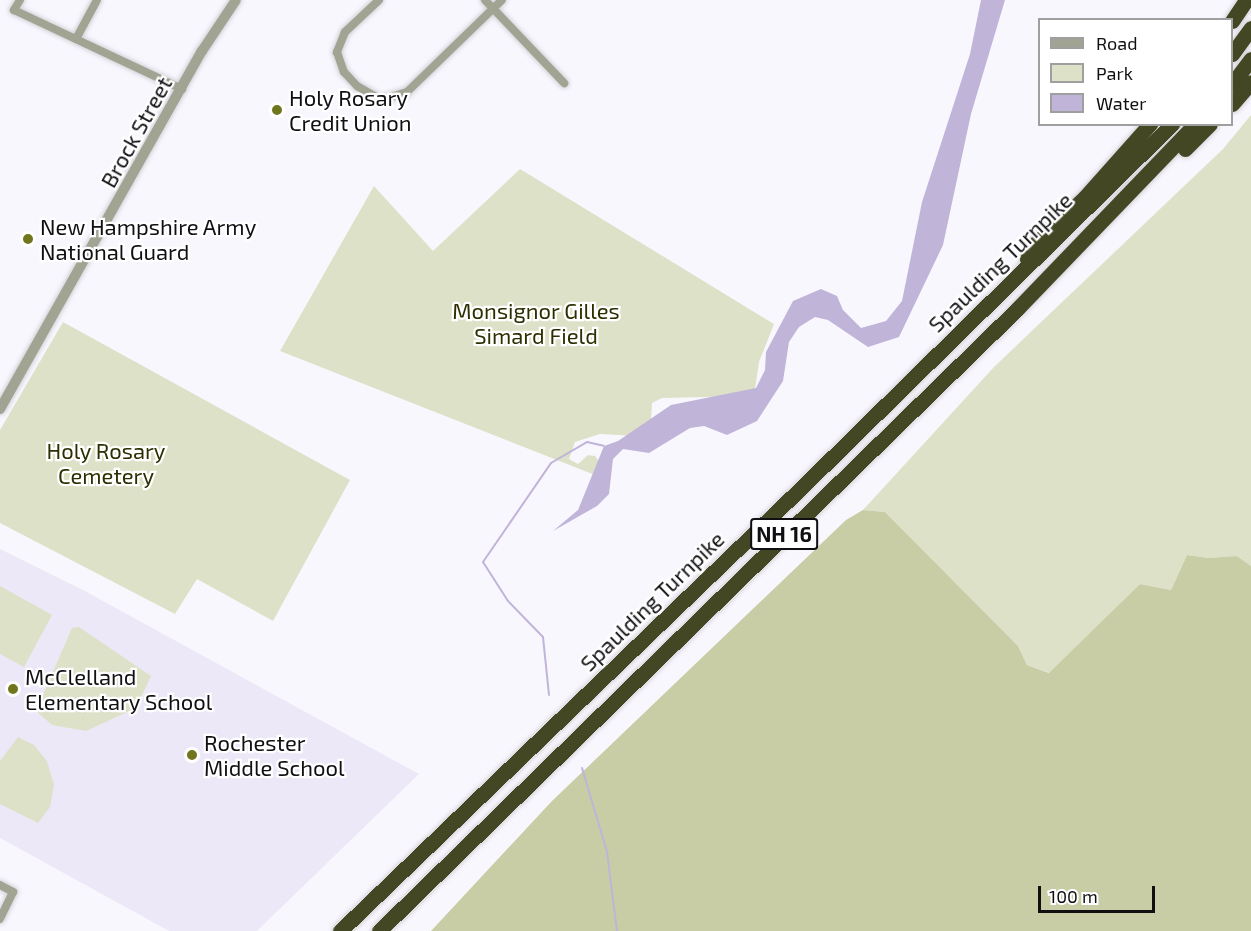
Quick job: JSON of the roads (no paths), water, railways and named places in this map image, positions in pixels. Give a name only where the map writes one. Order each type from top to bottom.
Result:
[{"type":"highway","points":[[1233,20],[1246,0]]},
{"type":"highway","points":[[1233,53],[1251,28]]},
{"type":"highway","points":[[1233,83],[1251,59]]},
{"type":"highway","points":[[1233,103],[1251,82]]},
{"type":"highway","points":[[1021,271],[1036,243],[1085,197],[1147,126]]},
{"type":"highway","name":"Spaulding Turnpike","points":[[340,931],[801,488],[1170,126]]},
{"type":"highway","name":"Spaulding Turnpike","points":[[379,931],[1138,186],[1193,126]]},
{"type":"highway","points":[[1138,186],[1208,126]]},
{"type":"highway","points":[[390,931],[429,881]]},
{"type":"street","points":[[20,0],[14,10],[182,89]]},
{"type":"street","points":[[76,39],[98,0]]},
{"type":"street","name":"Brock Street","points":[[0,409],[182,89],[236,0]]},
{"type":"street","points":[[379,0],[345,32],[337,52],[344,72],[357,86],[381,100],[407,92],[502,0]]},
{"type":"street","points":[[485,0],[564,83]]},
{"type":"street","points":[[0,885],[12,892],[0,919]]},
{"type":"water","points":[[981,0],[1005,0],[971,114],[943,245],[899,337],[868,347],[828,320],[815,317],[799,327],[789,342],[783,381],[757,421],[727,435],[704,426],[690,428],[649,453],[623,449],[613,459],[609,494],[597,506],[553,531],[578,510],[604,446],[618,441],[671,405],[756,388],[765,370],[766,352],[793,301],[821,289],[837,296],[843,310],[861,328],[886,321],[902,301],[922,202],[970,54]]},
{"type":"waterway","points":[[549,695],[543,637],[508,601],[483,562],[551,463],[587,442],[604,446]]},
{"type":"waterway","points":[[582,768],[607,852],[617,931]]},
{"type":"place","name":"Holy Rosary Credit Union","points":[[277,110]]},
{"type":"place","name":"New Hampshire Army National Guard","points":[[28,239]]},
{"type":"place","name":"McClelland Elementary School","points":[[13,689]]},
{"type":"place","name":"Rochester Middle School","points":[[192,755]]},
{"type":"park label","name":"Monsignor Gilles Simard Field","points":[[536,322]]},
{"type":"park label","name":"Holy Rosary Cemetery","points":[[106,462]]}]
